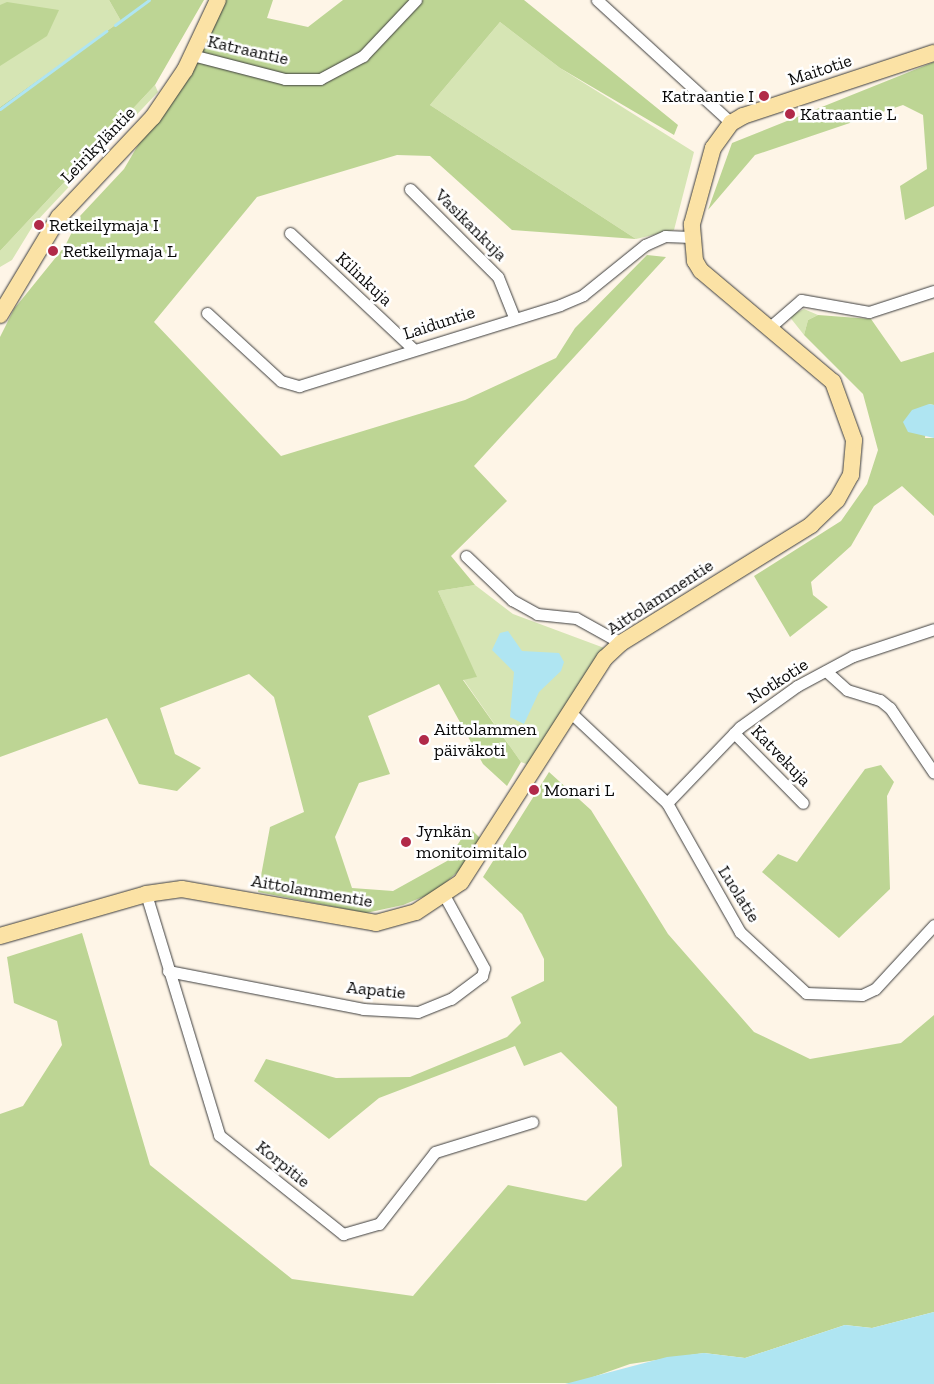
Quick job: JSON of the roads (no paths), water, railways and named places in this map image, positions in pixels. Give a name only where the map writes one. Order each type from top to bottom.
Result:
[{"type":"street","name":"Leirikyläntie","points":[[0,315],[59,218],[153,117],[192,55],[218,0]]},
{"type":"street","name":"Katraantie","points":[[192,55],[285,79],[320,79],[363,56],[416,0]]},
{"type":"street","points":[[597,0],[731,123],[712,148],[690,237]]},
{"type":"street","name":"Maitotie","points":[[731,123],[934,53]]},
{"type":"street","name":"Vasikankuja","points":[[410,189],[498,277],[514,318]]},
{"type":"street","name":"Kilinkuja","points":[[290,233],[414,350]]},
{"type":"street","name":"Laiduntie","points":[[207,313],[289,386],[414,350],[582,295],[645,245],[665,236],[690,237]]},
{"type":"street","name":"Aittolammentie","points":[[0,936],[146,894],[182,889],[376,923],[398,919],[444,895],[470,869],[604,658],[621,643],[812,525],[837,500],[851,475],[854,440],[833,382],[770,327],[701,271],[690,237]]},
{"type":"street","points":[[770,327],[790,306],[801,300],[869,312],[934,291]]},
{"type":"street","points":[[466,556],[512,600],[537,614],[576,618],[621,643]]},
{"type":"street","name":"Notkotie","points":[[667,803],[734,733],[797,686],[853,656],[934,629]]},
{"type":"street","points":[[826,671],[846,690],[880,700],[890,708],[934,773]]},
{"type":"street","name":"Luolatie","points":[[569,711],[667,803],[740,932],[806,993],[862,995],[875,989],[934,925]]},
{"type":"street","name":"Katvekuja","points":[[734,733],[803,803]]},
{"type":"street","name":"Korpitie","points":[[146,894],[219,1135],[343,1234],[380,1224],[435,1152],[532,1122]]},
{"type":"street","name":"Aapatie","points":[[168,971],[364,1009],[418,1012],[451,999],[482,976],[484,968],[444,895]]},
{"type":"water","points":[[929,404],[934,405],[934,438],[908,432],[903,422],[912,410]]},
{"type":"water","points":[[508,631],[522,651],[559,653],[564,662],[561,671],[539,692],[524,724],[510,717],[514,672],[492,650],[500,633]]},
{"type":"water","points":[[934,1312],[934,1384],[565,1384],[667,1357],[704,1353],[745,1358],[845,1325],[872,1328]]},
{"type":"waterway","points":[[115,25],[149,0]]},
{"type":"waterway","points":[[0,109],[106,31]]},
{"type":"place","name":"Katraantie I","points":[[764,96]]},
{"type":"place","name":"Katraantie L","points":[[790,114]]},
{"type":"place","name":"Retkeilymaja I","points":[[39,225]]},
{"type":"place","name":"Retkeilymaja L","points":[[53,251]]},
{"type":"place","name":"Aittolammen päiväkoti","points":[[424,740]]},
{"type":"place","name":"Monari L","points":[[534,790]]},
{"type":"place","name":"Jynkän monitoimitalo","points":[[406,842]]}]
